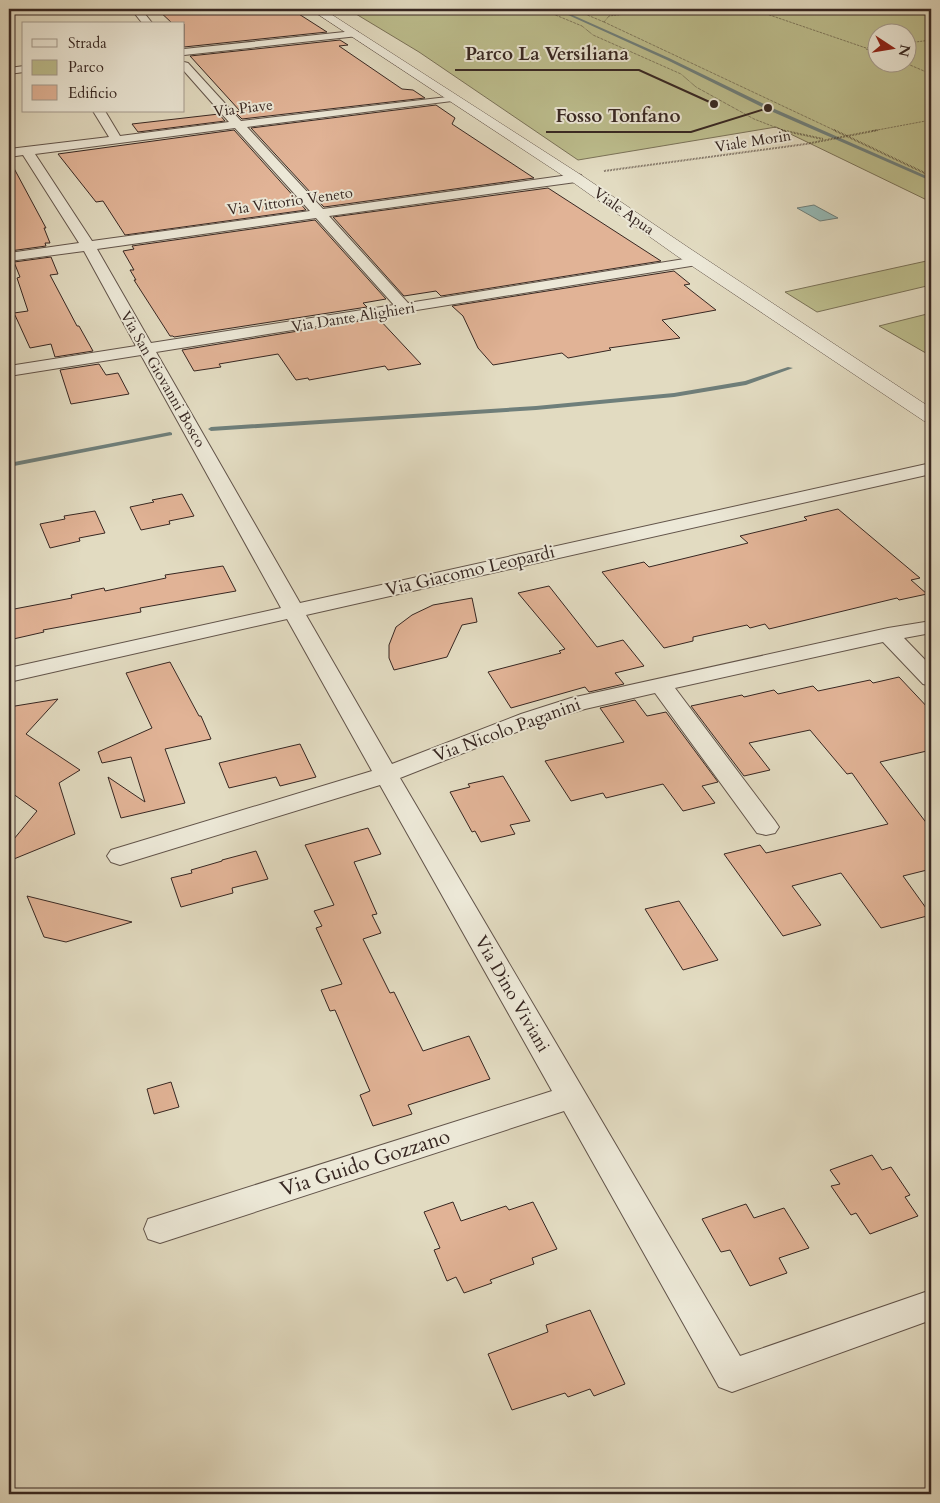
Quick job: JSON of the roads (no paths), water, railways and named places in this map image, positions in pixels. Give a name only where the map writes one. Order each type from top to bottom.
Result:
[{"type":"street","points":[[9,9],[16,9]]},
{"type":"street","points":[[136,9],[146,22]]},
{"type":"street","name":"Viale Apua","points":[[316,9],[576,178],[931,417]]},
{"type":"street","points":[[185,52],[354,34]]},
{"type":"street","points":[[185,66],[406,309]]},
{"type":"street","points":[[9,71],[22,69]]},
{"type":"street","name":"Via Piave","points":[[9,153],[452,98]]},
{"type":"street","points":[[101,112],[117,140]]},
{"type":"street","name":"Via San Giovanni Bosco","points":[[27,151],[88,246],[295,610]]},
{"type":"street","name":"Via Vittorio Veneto","points":[[9,257],[576,178]]},
{"type":"street","name":"Via Dante Alighieri","points":[[9,371],[697,261]]},
{"type":"street","name":"Via Giacomo Leopardi","points":[[9,674],[931,468]]},
{"type":"street","name":"Via Dino Viviani","points":[[295,610],[386,775],[732,1375],[931,1305]]},
{"type":"street","name":"Via Nicolo Paganini","points":[[120,856],[386,775],[529,718],[579,703],[888,634],[931,627]]},
{"type":"street","points":[[888,634],[931,679]]},
{"type":"street","points":[[661,685],[766,827]]},
{"type":"street","name":"Via Guido Gozzano","points":[[160,1229],[571,1097]]},
{"type":"water","points":[[814,205],[838,218],[820,221],[797,208]]},
{"type":"waterway","points":[[557,9],[668,59],[768,108],[931,180]]},
{"type":"waterway","points":[[211,429],[536,408],[674,395],[746,383],[790,368]]},
{"type":"waterway","points":[[9,465],[170,434]]},
{"type":"place","name":"Parco La Versiliana","points":[[714,104]]},
{"type":"place","name":"Fosso Tonfano","points":[[768,108]]}]
